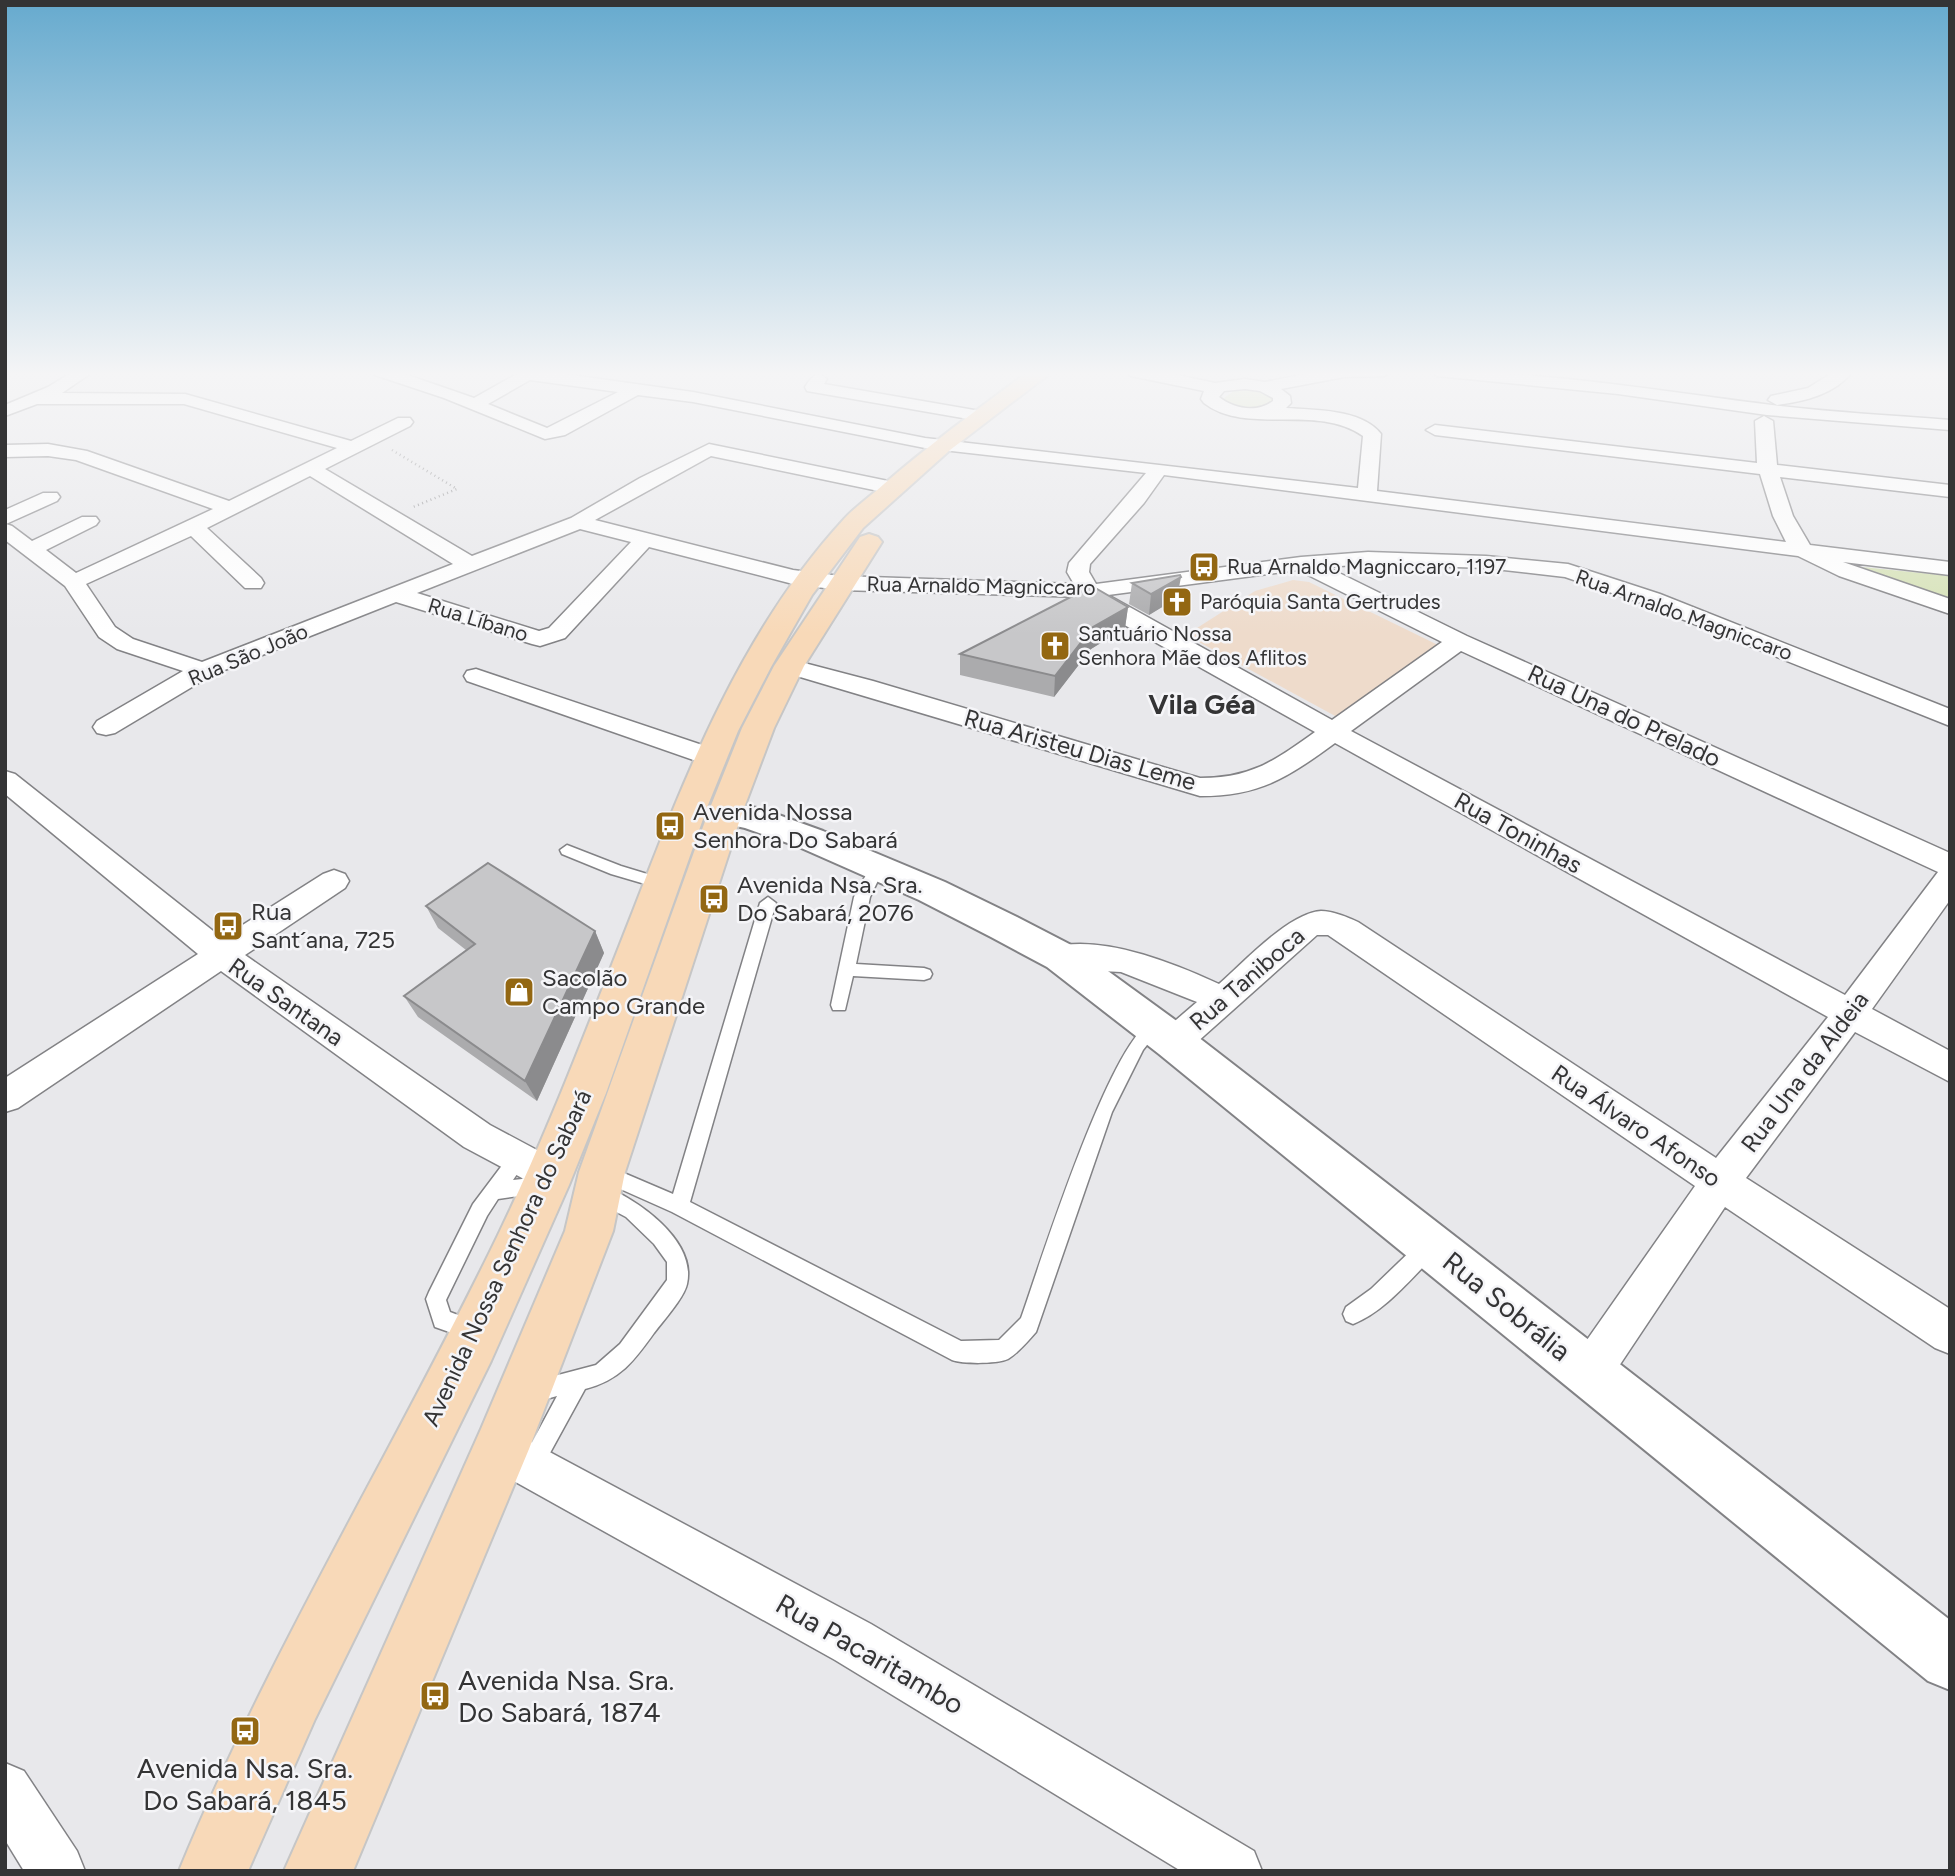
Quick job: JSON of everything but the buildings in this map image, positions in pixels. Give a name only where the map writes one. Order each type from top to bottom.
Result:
[{"type":"main road","name":"Avenida Nossa Senhora do Sabará","points":[[318,1871],[516,1457],[522,1395],[597,1198],[726,813],[758,728],[789,666],[824,582],[854,523],[927,459]]},
{"type":"main road","name":"Avenida Nossa Senhora do Sabará","points":[[213,1871],[293,1697],[477,1332],[538,1173],[584,1093],[711,757],[756,667],[824,582],[959,459]]},
{"type":"main road","points":[[538,1173],[575,1190],[582,1199],[597,1198]]},
{"type":"street","points":[[90,459],[229,508]]},
{"type":"street","points":[[74,582],[191,528],[329,459]]},
{"type":"street","name":"Rua São João","points":[[106,727],[202,670],[578,522],[692,459]]},
{"type":"street","name":"Rua São João","points":[[750,459],[893,488]]},
{"type":"street","points":[[1065,459],[1950,569]]},
{"type":"street","points":[[1367,496],[1370,459]]},
{"type":"street","points":[[1673,459],[1950,491]]},
{"type":"street","points":[[1766,459],[1783,514],[1801,550],[1841,569],[1950,607]]},
{"type":"street","points":[[310,468],[469,564]]},
{"type":"street","points":[[1090,591],[1078,572],[1080,563],[1137,499],[1159,469]]},
{"type":"street","points":[[5,518],[50,497]]},
{"type":"street","points":[[1486,562],[1508,555],[1516,543],[1513,514]]},
{"type":"street","points":[[32,549],[89,521]]},
{"type":"street","name":"Rua Arnaldo Magniccaro","points":[[578,522],[824,582],[1090,591],[1301,563],[1368,558],[1486,562],[1568,571],[1652,598],[1950,718]]},
{"type":"street","points":[[191,528],[199,532],[253,583]]},
{"type":"street","points":[[5,530],[74,582],[107,632],[125,644],[202,670]]},
{"type":"street","name":"Rua Líbano","points":[[395,594],[540,639],[548,638],[557,633],[646,538]]},
{"type":"street","points":[[1516,543],[1539,562],[1568,571]]},
{"type":"street","name":"Rua Una do Prelado","points":[[1301,563],[1459,641],[1950,865]]},
{"type":"street","name":"Rua Toninhas","points":[[1090,591],[1104,604],[1141,626],[1332,732],[1950,1068]]},
{"type":"street","name":"Rua Aristeu Dias Leme","points":[[789,666],[864,685],[1200,787],[1234,786],[1261,779],[1298,757],[1459,641]]},
{"type":"street","points":[[476,676],[711,757]]},
{"type":"street","name":"Rua Santana","points":[[5,780],[220,954],[443,1113],[538,1173]]},
{"type":"street","name":"Rua Sobrália","points":[[726,813],[762,821],[932,891],[1061,957],[1164,1034],[1950,1659]]},
{"type":"street","name":"Rua Una da Aldeia","points":[[1590,1372],[1720,1182],[1850,1014],[1950,877]]},
{"type":"street","points":[[5,1097],[334,881]]},
{"type":"street","name":"Rua Taniboca","points":[[1164,1034],[1221,999],[1306,927],[1322,922]]},
{"type":"street","name":"Rua Álvaro Afonso","points":[[1322,922],[1347,930],[1720,1182],[1950,1332]]},
{"type":"street","name":"Rua Sobrália","points":[[1061,957],[1122,960],[1183,981],[1221,999]]},
{"type":"street","name":"Rua Pacaritambo","points":[[516,1457],[853,1642],[1234,1871]]},
{"type":"street","points":[[5,1790],[57,1871]]},
{"type":"lane","points":[[567,850],[662,884]]},
{"type":"lane","points":[[839,1005],[862,897],[877,868]]},
{"type":"lane","points":[[679,1206],[768,903]]},
{"type":"lane","points":[[846,970],[924,974]]},
{"type":"lane","points":[[597,1198],[679,1206],[960,1352],[1003,1350],[1029,1325],[1103,1112],[1137,1045],[1164,1034]]},
{"type":"lane","points":[[477,1332],[442,1320],[436,1300],[480,1210],[493,1191],[538,1173]]},
{"type":"lane","points":[[493,1191],[538,1173]]},
{"type":"lane","points":[[522,1395],[602,1374],[628,1352],[677,1283],[677,1260],[661,1237],[633,1211],[597,1198]]},
{"type":"lane","points":[[1353,1314],[1378,1296],[1431,1245]]},
{"type":"lane","points":[[516,1457],[578,1381]]},
{"type":"path","points":[[389,516],[457,489],[406,459]]},
{"type":"shaded area","points":[[1293,580],[1309,582],[1438,645],[1337,717],[1186,635],[1255,591]]},
{"type":"green space","points":[[1862,567],[1950,576],[1950,600]]},
{"type":"place","name":"Rua Arnaldo Magniccaro, 1197","points":[[1204,567]]},
{"type":"place","name":"Paróquia Santa Gertrudes","points":[[1177,602]]},
{"type":"place","name":"Santuário Nossa Senhora Mãe dos Aflitos","points":[[1055,646]]},
{"type":"place","name":"Avenida Nossa Senhora Do Sabará","points":[[670,826]]},
{"type":"place","name":"Avenida Nsa. Sra. Do Sabará, 2076","points":[[714,899]]},
{"type":"place","name":"Rua Sant´ana, 725","points":[[228,926]]},
{"type":"place","name":"Sacolão Campo Grande","points":[[519,992]]},
{"type":"place","name":"Avenida Nsa. Sra. Do Sabará, 1874","points":[[435,1696]]},
{"type":"place","name":"Avenida Nsa. Sra. Do Sabará, 1845","points":[[245,1731]]},
{"type":"district","name":"Vila Géa","points":[[1202,704]]}]
